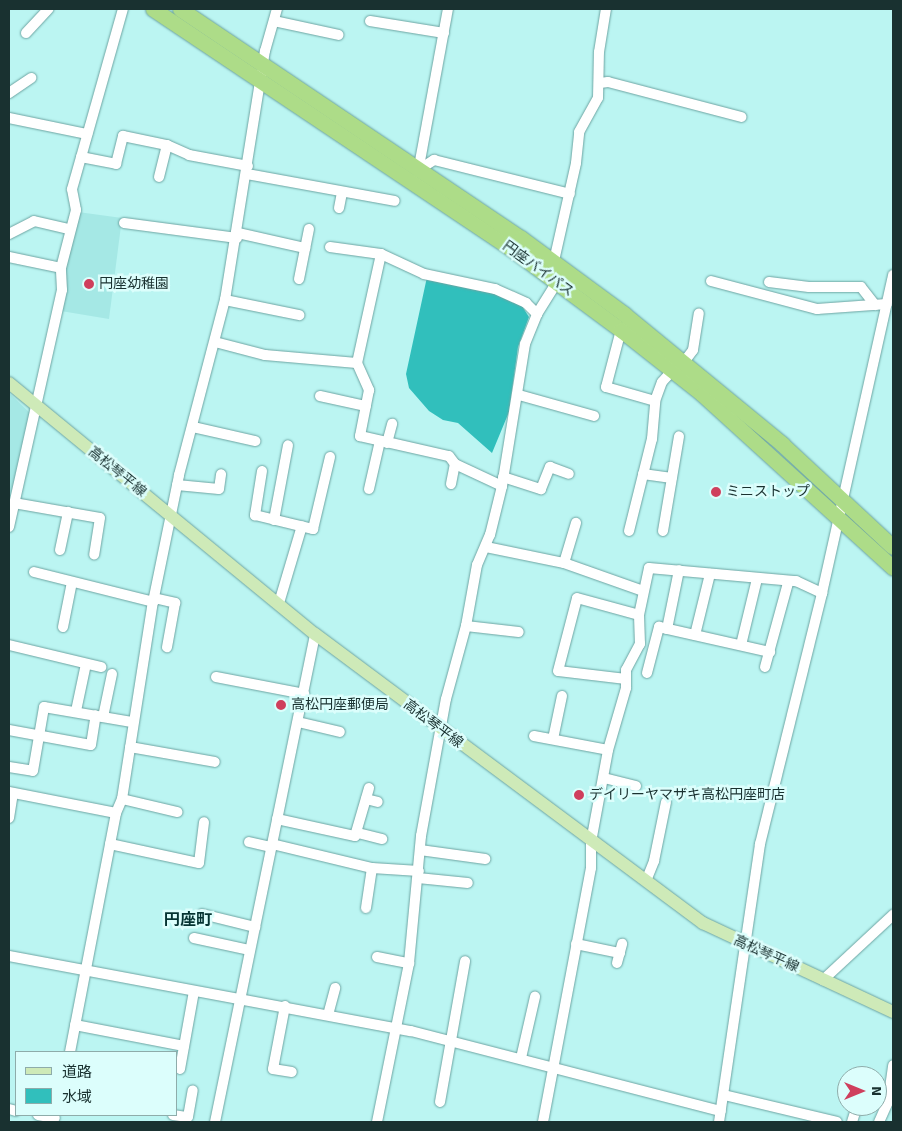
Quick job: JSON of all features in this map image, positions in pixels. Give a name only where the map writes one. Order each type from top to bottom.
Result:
[{"type":"highway","name":"円座バイパス","points":[[153,9],[260,80],[554,261],[684,362],[842,498],[893,547]]},
{"type":"highway","name":"円座バイパス","points":[[180,9],[263,64],[415,175],[621,330],[672,371],[838,514],[893,568]]},
{"type":"main road","name":"高松琴平線","points":[[9,383],[315,634],[440,730],[703,923],[744,944],[893,1012]]},
{"type":"street","points":[[26,33],[48,9]]},
{"type":"street","points":[[9,527],[38,408],[62,290],[61,268],[76,210],[72,189],[123,9]]},
{"type":"street","points":[[70,1051],[116,813],[122,799],[132,722],[170,515],[225,300],[237,235],[260,80],[277,9]]},
{"type":"street","points":[[415,175],[448,9]]},
{"type":"street","points":[[377,1122],[409,963],[420,850],[440,730],[466,626],[477,565],[486,547],[502,481],[519,394],[525,344],[537,314],[558,282],[554,261],[570,194],[579,132],[598,98],[600,83],[599,52],[606,9]]},
{"type":"street","points":[[274,21],[339,35]]},
{"type":"street","points":[[370,21],[444,33]]},
{"type":"street","points":[[9,93],[31,78]]},
{"type":"street","points":[[600,83],[740,116]]},
{"type":"street","points":[[9,118],[87,134]]},
{"type":"street","points":[[80,158],[116,164],[123,136],[166,145],[189,155],[247,170],[342,192],[396,201]]},
{"type":"street","points":[[159,177],[166,145]]},
{"type":"street","points":[[415,175],[434,160],[570,194]]},
{"type":"street","points":[[339,208],[342,192]]},
{"type":"street","points":[[9,234],[34,221],[70,229]]},
{"type":"street","points":[[124,223],[237,235],[305,248]]},
{"type":"street","points":[[299,279],[310,228]]},
{"type":"street","points":[[330,247],[381,254],[424,274],[495,289],[526,303],[537,314]]},
{"type":"street","points":[[381,254],[357,363],[369,390],[360,436],[449,456],[455,464],[502,481],[541,489],[550,466],[568,474]]},
{"type":"street","points":[[9,257],[61,268]]},
{"type":"street","points":[[719,1122],[760,844],[822,593],[838,514],[893,275]]},
{"type":"street","points":[[711,281],[817,309],[886,304]]},
{"type":"street","points":[[770,282],[809,287],[861,287],[875,305]]},
{"type":"street","points":[[225,300],[299,315]]},
{"type":"street","points":[[684,362],[693,350],[700,313]]},
{"type":"street","points":[[621,330],[606,387],[655,401]]},
{"type":"street","points":[[215,342],[265,355],[357,363]]},
{"type":"street","points":[[629,531],[652,439],[655,401],[662,382],[672,371]]},
{"type":"street","points":[[519,394],[594,416]]},
{"type":"street","points":[[320,396],[366,406]]},
{"type":"street","points":[[369,489],[384,442],[392,424]]},
{"type":"street","points":[[193,427],[255,441]]},
{"type":"street","points":[[663,531],[679,436]]},
{"type":"street","points":[[274,520],[288,445]]},
{"type":"street","points":[[262,471],[255,515],[312,529],[330,457]]},
{"type":"street","points":[[451,484],[455,464]]},
{"type":"street","points":[[177,485],[219,489],[221,474]]},
{"type":"street","points":[[643,474],[672,478]]},
{"type":"street","points":[[14,503],[100,518],[94,555]]},
{"type":"street","points":[[60,550],[68,512]]},
{"type":"street","points":[[564,563],[576,523]]},
{"type":"street","points":[[279,603],[302,526]]},
{"type":"street","points":[[486,547],[564,563],[643,591]]},
{"type":"street","points":[[543,1122],[591,868],[591,842],[608,750],[626,679],[626,670],[640,644],[639,615],[649,568],[788,583],[796,581],[822,593]]},
{"type":"street","points":[[667,629],[679,570]]},
{"type":"street","points":[[34,572],[72,582],[175,603],[167,648]]},
{"type":"street","points":[[695,635],[710,574]]},
{"type":"street","points":[[741,645],[757,580]]},
{"type":"street","points":[[62,627],[72,582]]},
{"type":"street","points":[[766,667],[788,583]]},
{"type":"street","points":[[626,679],[558,671],[577,598],[639,615]]},
{"type":"street","points":[[466,626],[520,632]]},
{"type":"street","points":[[647,673],[659,627],[770,652]]},
{"type":"street","points":[[215,1122],[315,634]]},
{"type":"street","points":[[9,645],[101,667]]},
{"type":"street","points":[[76,711],[86,664]]},
{"type":"street","points":[[9,730],[91,746],[112,674]]},
{"type":"street","points":[[216,677],[304,694]]},
{"type":"street","points":[[553,739],[562,696]]},
{"type":"street","points":[[9,767],[33,771],[44,707],[132,722]]},
{"type":"street","points":[[298,722],[340,732]]},
{"type":"street","points":[[534,736],[608,750]]},
{"type":"street","points":[[130,746],[215,762]]},
{"type":"street","points":[[604,778],[636,786]]},
{"type":"street","points":[[358,833],[369,788]]},
{"type":"street","points":[[9,818],[11,792],[116,813]]},
{"type":"street","points":[[122,799],[177,812]]},
{"type":"street","points":[[366,799],[378,802]]},
{"type":"street","points":[[646,881],[654,861],[666,802]]},
{"type":"street","points":[[278,819],[355,836],[358,833],[382,839]]},
{"type":"street","points":[[110,844],[199,864],[204,822]]},
{"type":"street","points":[[249,842],[272,845],[372,868],[468,883]]},
{"type":"street","points":[[420,850],[484,859]]},
{"type":"street","points":[[366,908],[372,868]]},
{"type":"street","points":[[202,914],[255,926]]},
{"type":"street","points":[[823,980],[893,915]]},
{"type":"street","points":[[194,938],[249,950]]},
{"type":"street","points":[[576,944],[620,954]]},
{"type":"street","points":[[9,956],[285,1006],[452,1040],[721,1110]]},
{"type":"street","points":[[377,957],[409,963]]},
{"type":"street","points":[[440,1102],[464,961]]},
{"type":"street","points":[[328,1015],[335,988]]},
{"type":"street","points":[[180,1069],[194,991]]},
{"type":"street","points":[[521,1058],[535,997]]},
{"type":"street","points":[[285,1006],[273,1069],[292,1072]]},
{"type":"street","points":[[75,1025],[184,1046]]},
{"type":"street","points":[[879,1122],[888,1102],[893,1065]]},
{"type":"street","points":[[178,1116],[188,1117],[193,1090]]},
{"type":"street","points":[[724,1095],[837,1122]]},
{"type":"shaded area","points":[[78,212],[122,218],[109,319],[61,311],[64,268]]},
{"type":"shaded area","points":[[9,393],[31,414],[9,513]]},
{"type":"water","points":[[427,277],[487,290],[522,306],[529,317],[518,347],[509,412],[492,453],[458,423],[443,420],[429,411],[409,388],[406,374]]},
{"type":"place","name":"円座幼稚園","points":[[89,284]]},
{"type":"place","name":"ミニストップ","points":[[716,492]]},
{"type":"place","name":"高松円座郵便局","points":[[281,705]]},
{"type":"place","name":"デイリーヤマザキ高松円座町店","points":[[579,795]]},
{"type":"district","name":"円座町","points":[[188,920]]}]
